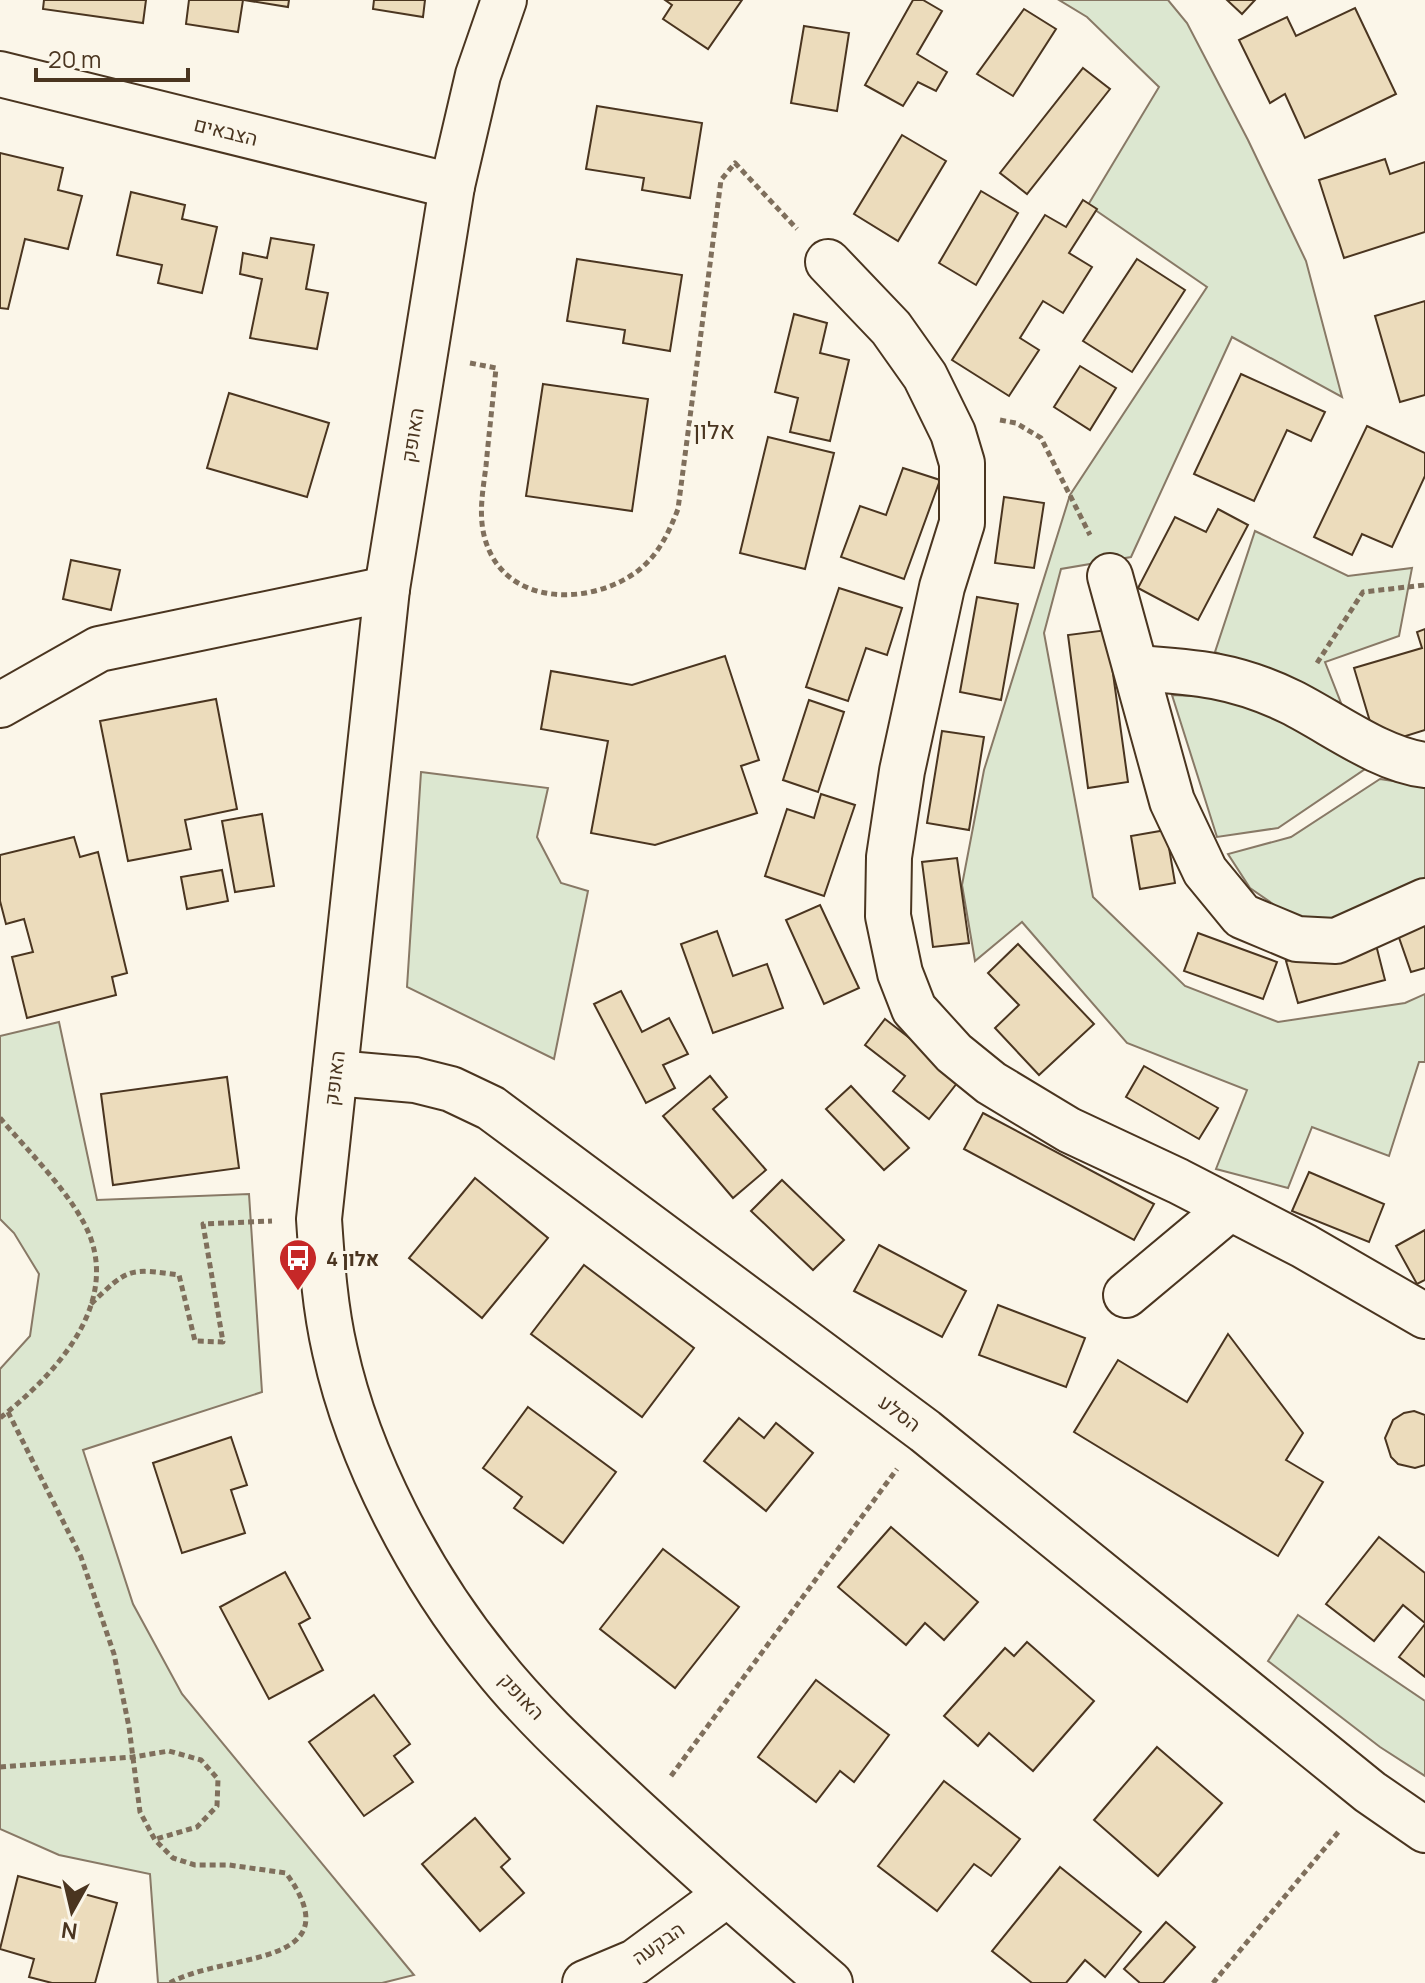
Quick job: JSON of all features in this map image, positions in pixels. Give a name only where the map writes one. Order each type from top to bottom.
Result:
[{"type":"street","name":"האופק","points":[[504,0],[478,75],[452,186],[387,589],[319,1219],[322,1272],[336,1353],[371,1463],[435,1584],[491,1663],[588,1765],[726,1895],[830,1983]]},
{"type":"street","name":"הצבאים","points":[[0,74],[452,186]]},
{"type":"street","points":[[828,262],[891,328],[925,376],[953,433],[962,463],[962,523],[942,587],[902,771],[889,857],[888,916],[900,973],[914,1009],[954,1053],[991,1083],[1069,1130],[1304,1246],[1425,1316]]},
{"type":"street","points":[[1110,576],[1172,801],[1205,871],[1242,916],[1297,939],[1336,941],[1425,901]]},
{"type":"street","points":[[0,705],[99,649],[387,589]]},
{"type":"street","points":[[1136,668],[1203,672],[1244,682],[1291,702],[1349,735],[1412,763],[1425,765]]},
{"type":"street","name":"הסלע","points":[[335,1073],[415,1080],[451,1089],[491,1108],[925,1431],[1370,1792],[1425,1830]]},
{"type":"street","points":[[1126,1295],[1230,1208]]},
{"type":"street","name":"הבקעה","points":[[585,1983],[635,1962],[726,1895]]},
{"type":"path","points":[[425,354],[496,368],[481,514],[485,541],[496,562],[515,580],[535,592],[569,597],[603,589],[639,570],[664,542],[678,509],[721,180],[735,163],[828,262]]},
{"type":"path","points":[[953,433],[987,417],[1016,423],[1041,438],[1110,576]]},
{"type":"path","points":[[1291,702],[1363,592],[1425,585]]},
{"type":"path","points":[[0,1118],[52,1178],[91,1238],[97,1265],[91,1304],[62,1360],[0,1418]]},
{"type":"path","points":[[91,1304],[114,1282],[133,1271],[179,1275],[195,1341],[223,1342],[203,1224],[319,1219]]},
{"type":"path","points":[[8,1412],[81,1557],[114,1654],[140,1812],[155,1840],[173,1858],[195,1865],[229,1865],[286,1873],[300,1893],[307,1917],[302,1936],[283,1950],[212,1966],[170,1983]]},
{"type":"path","points":[[641,1815],[925,1431]]},
{"type":"path","points":[[0,1767],[133,1757],[169,1751],[201,1760],[218,1779],[217,1806],[197,1827],[155,1840]]},
{"type":"path","points":[[1213,1983],[1370,1792]]},
{"type":"green space","points":[[1059,0],[1168,0],[1187,23],[1306,261],[1342,397],[1232,337],[1131,557],[1061,569],[1044,633],[1093,897],[1185,986],[1278,1022],[1405,1003],[1425,994],[1425,1062],[1419,1062],[1389,1156],[1312,1127],[1288,1188],[1216,1169],[1247,1090],[1127,1043],[1022,922],[975,961],[962,885],[984,770],[1070,495],[1207,287],[1088,205],[1159,87],[1087,17]]},
{"type":"green space","points":[[1255,531],[1348,576],[1412,568],[1399,636],[1325,662],[1341,703],[1215,652]]},
{"type":"green space","points":[[1172,695],[1214,697],[1278,717],[1368,767],[1278,828],[1217,837]]},
{"type":"green space","points":[[421,772],[548,788],[537,837],[561,883],[588,891],[554,1059],[407,987]]},
{"type":"green space","points":[[1380,779],[1425,786],[1425,896],[1334,923],[1289,915],[1250,888],[1228,854],[1291,837]]},
{"type":"green space","points":[[59,1022],[97,1200],[249,1194],[262,1392],[83,1450],[133,1604],[182,1694],[414,1975],[382,1983],[158,1983],[150,1874],[59,1855],[0,1829],[0,1369],[30,1336],[39,1274],[14,1233],[0,1219],[0,1036]]},
{"type":"green space","points":[[1298,1615],[1425,1701],[1425,1776],[1380,1747],[1268,1661]]},
{"type":"building","points":[[44,0],[146,0],[143,23],[43,9]]},
{"type":"building","points":[[189,0],[243,0],[238,32],[186,24]]},
{"type":"building","points":[[244,0],[289,0],[288,7]]},
{"type":"building","points":[[374,0],[425,0],[423,17],[373,9]]},
{"type":"building","points":[[665,0],[742,0],[708,49],[663,19],[672,5]]},
{"type":"building","points":[[913,0],[923,0],[942,11],[917,54],[947,72],[936,91],[918,82],[903,106],[865,85]]},
{"type":"building","points":[[1227,0],[1255,0],[1242,14]]},
{"type":"building","points":[[1355,8],[1396,94],[1305,138],[1285,94],[1270,103],[1239,40],[1287,17],[1296,36]]},
{"type":"building","points":[[1024,9],[1056,29],[1013,96],[977,74]]},
{"type":"building","points":[[804,26],[849,33],[837,111],[791,103]]},
{"type":"building","points":[[1083,68],[1110,89],[1027,194],[1000,173]]},
{"type":"building","points":[[597,106],[702,123],[690,198],[642,190],[644,178],[586,169]]},
{"type":"building","points":[[902,135],[946,161],[898,241],[854,214]]},
{"type":"building","points":[[0,153],[63,168],[58,190],[82,196],[68,249],[25,239],[8,309],[0,308]]},
{"type":"building","points":[[1385,159],[1390,174],[1425,162],[1425,232],[1344,258],[1319,180]]},
{"type":"building","points":[[981,191],[1018,213],[976,285],[939,263]]},
{"type":"building","points":[[131,192],[185,205],[182,219],[217,227],[202,293],[158,283],[162,265],[117,255]]},
{"type":"building","points":[[1083,200],[1097,209],[1069,253],[1092,267],[1063,313],[1043,301],[1020,338],[1039,350],[1009,396],[952,360],[1045,215],[1066,227]]},
{"type":"building","points":[[271,238],[314,245],[306,289],[328,293],[317,349],[250,338],[262,279],[240,274],[243,253],[267,258]]},
{"type":"building","points":[[577,259],[682,275],[670,351],[623,343],[625,330],[567,321]]},
{"type":"building","points":[[1137,259],[1185,290],[1132,372],[1083,341]]},
{"type":"building","points":[[1425,301],[1425,395],[1400,402],[1375,316]]},
{"type":"building","points":[[794,314],[827,323],[820,353],[849,360],[830,441],[790,432],[798,398],[775,392]]},
{"type":"building","points":[[1080,366],[1116,388],[1090,430],[1054,407]]},
{"type":"building","points":[[1241,374],[1325,412],[1311,441],[1287,430],[1254,501],[1194,474]]},
{"type":"building","points":[[543,384],[648,399],[632,511],[526,496]]},
{"type":"building","points":[[229,393],[329,423],[307,497],[207,468]]},
{"type":"building","points":[[1367,426],[1425,453],[1425,476],[1392,547],[1362,534],[1352,555],[1314,537]]},
{"type":"building","points":[[768,437],[834,453],[805,569],[740,553]]},
{"type":"building","points":[[903,468],[940,480],[904,579],[841,557],[860,506],[886,515]]},
{"type":"building","points":[[1004,497],[1044,503],[1034,568],[995,563]]},
{"type":"building","points":[[1218,509],[1248,525],[1198,620],[1138,588],[1175,517],[1206,532]]},
{"type":"building","points":[[71,560],[120,570],[111,610],[63,599]]},
{"type":"building","points":[[839,588],[902,608],[887,655],[866,648],[848,701],[806,687]]},
{"type":"building","points":[[977,597],[1018,604],[1001,700],[960,692]]},
{"type":"building","points":[[1425,629],[1425,730],[1377,745],[1354,668],[1422,648],[1417,632]]},
{"type":"building","points":[[1107,630],[1128,782],[1088,788],[1068,635]]},
{"type":"building","points":[[725,656],[759,760],[741,766],[757,813],[655,845],[591,833],[608,741],[541,729],[551,671],[632,685]]},
{"type":"building","points":[[216,699],[237,809],[185,820],[191,849],[128,861],[100,721]]},
{"type":"building","points":[[809,700],[844,712],[818,792],[783,780]]},
{"type":"building","points":[[942,731],[984,737],[969,830],[927,823]]},
{"type":"building","points":[[821,794],[855,805],[824,896],[765,876],[787,809],[814,818]]},
{"type":"building","points":[[262,814],[274,886],[235,892],[222,821]]},
{"type":"building","points":[[1166,830],[1175,883],[1140,889],[1131,836]]},
{"type":"building","points":[[74,837],[80,857],[98,852],[127,973],[112,977],[116,995],[27,1018],[12,957],[33,952],[24,919],[6,924],[0,901],[0,855]]},
{"type":"building","points":[[957,858],[969,943],[933,947],[922,862]]},
{"type":"building","points":[[222,870],[228,901],[187,909],[181,877]]},
{"type":"building","points":[[820,905],[859,988],[824,1004],[786,920]]},
{"type":"building","points":[[1425,919],[1425,968],[1411,972],[1396,929]]},
{"type":"building","points":[[717,931],[733,976],[767,964],[783,1008],[713,1033],[681,944]]},
{"type":"building","points":[[1198,933],[1277,962],[1263,999],[1184,971]]},
{"type":"building","points":[[1374,937],[1385,980],[1298,1003],[1286,961]]},
{"type":"building","points":[[1018,944],[1094,1024],[1039,1075],[995,1028],[1019,1005],[988,973]]},
{"type":"building","points":[[621,991],[642,1032],[669,1018],[688,1054],[663,1065],[675,1088],[646,1103],[594,1004]]},
{"type":"building","points":[[885,1019],[961,1078],[929,1119],[893,1091],[905,1076],[865,1045]]},
{"type":"building","points":[[1144,1066],[1218,1108],[1199,1139],[1126,1097]]},
{"type":"building","points":[[710,1076],[727,1097],[713,1109],[766,1170],[733,1198],[663,1116]]},
{"type":"building","points":[[227,1077],[239,1168],[113,1185],[101,1094]]},
{"type":"building","points":[[851,1086],[909,1148],[884,1170],[826,1109]]},
{"type":"building","points":[[983,1113],[1154,1204],[1134,1240],[964,1149]]},
{"type":"building","points":[[1309,1172],[1384,1204],[1369,1242],[1292,1211]]},
{"type":"building","points":[[475,1178],[548,1238],[482,1318],[409,1258]]},
{"type":"building","points":[[782,1180],[844,1240],[813,1270],[751,1211]]},
{"type":"building","points":[[1425,1230],[1425,1280],[1417,1284],[1396,1246]]},
{"type":"building","points":[[879,1245],[966,1291],[942,1337],[854,1291]]},
{"type":"building","points":[[584,1265],[694,1348],[642,1417],[531,1334]]},
{"type":"building","points":[[998,1305],[1085,1338],[1066,1387],[979,1355]]},
{"type":"building","points":[[1228,1334],[1303,1433],[1286,1460],[1323,1482],[1278,1556],[1074,1432],[1118,1360],[1187,1402]]},
{"type":"building","points":[[528,1407],[616,1472],[563,1543],[514,1508],[522,1497],[483,1468]]},
{"type":"building","points":[[1414,1411],[1425,1415],[1425,1465],[1415,1468],[1398,1464],[1391,1457],[1385,1438],[1393,1420]]},
{"type":"building","points":[[739,1418],[764,1438],[776,1423],[813,1453],[766,1511],[704,1461]]},
{"type":"building","points":[[231,1437],[247,1485],[231,1490],[245,1533],[182,1553],[153,1463]]},
{"type":"building","points":[[891,1527],[978,1602],[944,1640],[925,1623],[906,1645],[838,1587]]},
{"type":"building","points":[[1379,1537],[1425,1573],[1425,1623],[1403,1605],[1374,1641],[1326,1604]]},
{"type":"building","points":[[663,1549],[739,1607],[675,1688],[600,1629]]},
{"type":"building","points":[[285,1572],[310,1618],[299,1624],[323,1670],[269,1699],[220,1607]]},
{"type":"building","points":[[1425,1624],[1425,1677],[1399,1657]]},
{"type":"building","points":[[1027,1642],[1094,1701],[1033,1771],[989,1733],[978,1746],[944,1716],[1005,1648],[1014,1656]]},
{"type":"building","points":[[816,1680],[889,1735],[854,1782],[840,1771],[816,1802],[758,1757]]},
{"type":"building","points":[[374,1695],[410,1744],[394,1756],[413,1782],[364,1816],[309,1742]]},
{"type":"building","points":[[1157,1747],[1222,1803],[1158,1876],[1094,1820]]},
{"type":"building","points":[[944,1781],[1020,1839],[991,1876],[974,1864],[937,1911],[878,1866]]},
{"type":"building","points":[[475,1818],[510,1859],[501,1867],[524,1893],[480,1931],[422,1864]]},
{"type":"building","points":[[1060,1867],[1141,1932],[1105,1977],[1085,1960],[1066,1983],[1032,1983],[992,1951]]},
{"type":"building","points":[[18,1876],[117,1903],[95,1983],[52,1983],[29,1977],[34,1959],[0,1949]]},
{"type":"building","points":[[1166,1922],[1195,1947],[1163,1983],[1140,1983],[1124,1969]]},
{"type":"place","name":"אלון 4","points":[[298,1292]]},
{"type":"district","name":"אלון","points":[[714,429]]}]
